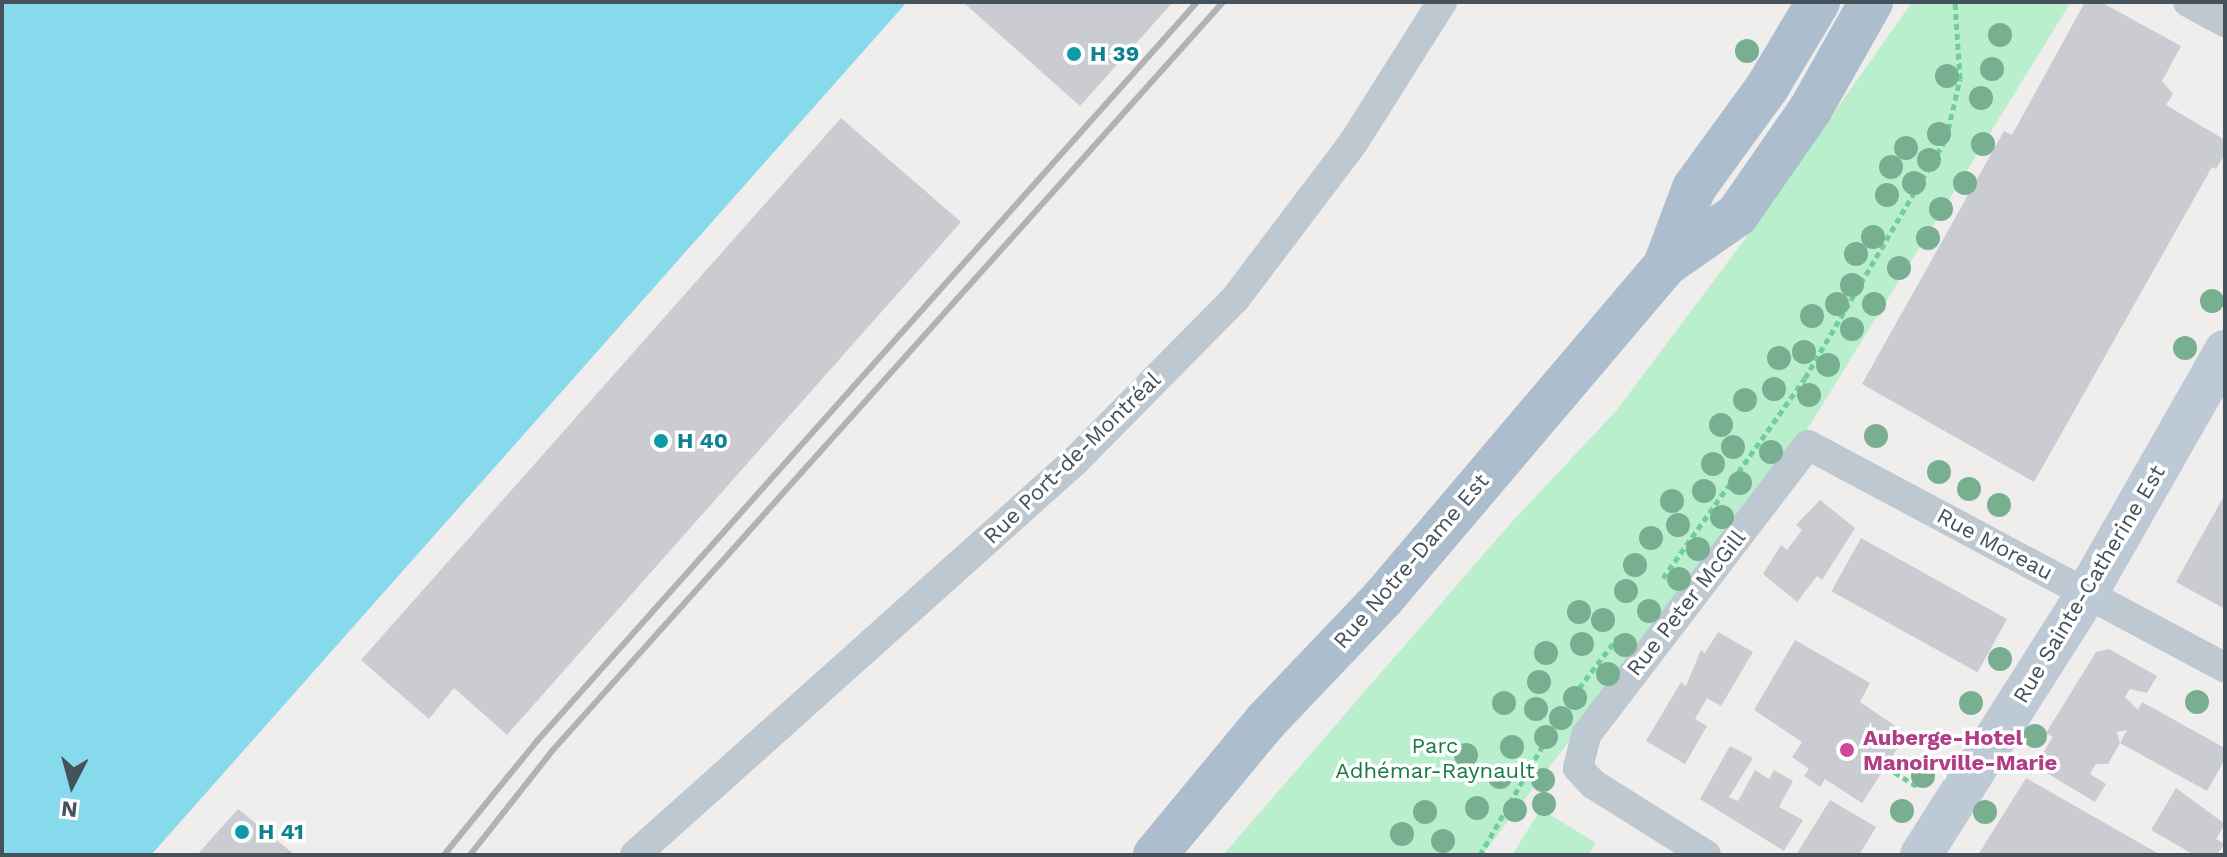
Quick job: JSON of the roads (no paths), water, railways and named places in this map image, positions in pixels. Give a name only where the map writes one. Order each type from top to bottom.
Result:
[{"type":"main road","name":"Rue Notre-Dame Est","points":[[1665,265],[1694,188],[1768,86],[1818,2]]},
{"type":"main road","name":"Rue Notre-Dame Est","points":[[1155,855],[1665,265],[1737,215],[1810,110],[1871,2]]},
{"type":"street","name":"Rue Port-de-Montréal","points":[[635,855],[1075,461],[1235,299],[1353,143],[1442,2]]},
{"type":"street","points":[[2188,2],[2225,22]]},
{"type":"street","name":"Rue Sainte-Catherine Est","points":[[1921,855],[2087,593],[2225,351]]},
{"type":"street","name":"Rue Moreau","points":[[1808,445],[2225,668]]},
{"type":"street","name":"Rue Peter McGill","points":[[1706,855],[1593,784],[1578,768],[1586,735],[1808,445]]},
{"type":"water","points":[[2,2],[907,2],[151,855],[2,855]]},
{"type":"railway","points":[[444,855],[537,741],[1197,2]]},
{"type":"railway","points":[[470,855],[552,751],[1223,2]]},
{"type":"place","name":"H 39","points":[[1074,54]]},
{"type":"place","name":"H 40","points":[[661,441]]},
{"type":"place","name":"Auberge-Hotel Manoirville-Marie","points":[[1847,750]]},
{"type":"place","name":"H 41","points":[[242,832]]},
{"type":"park label","name":"Parc Adhémar-Raynault","points":[[1435,758]]}]
